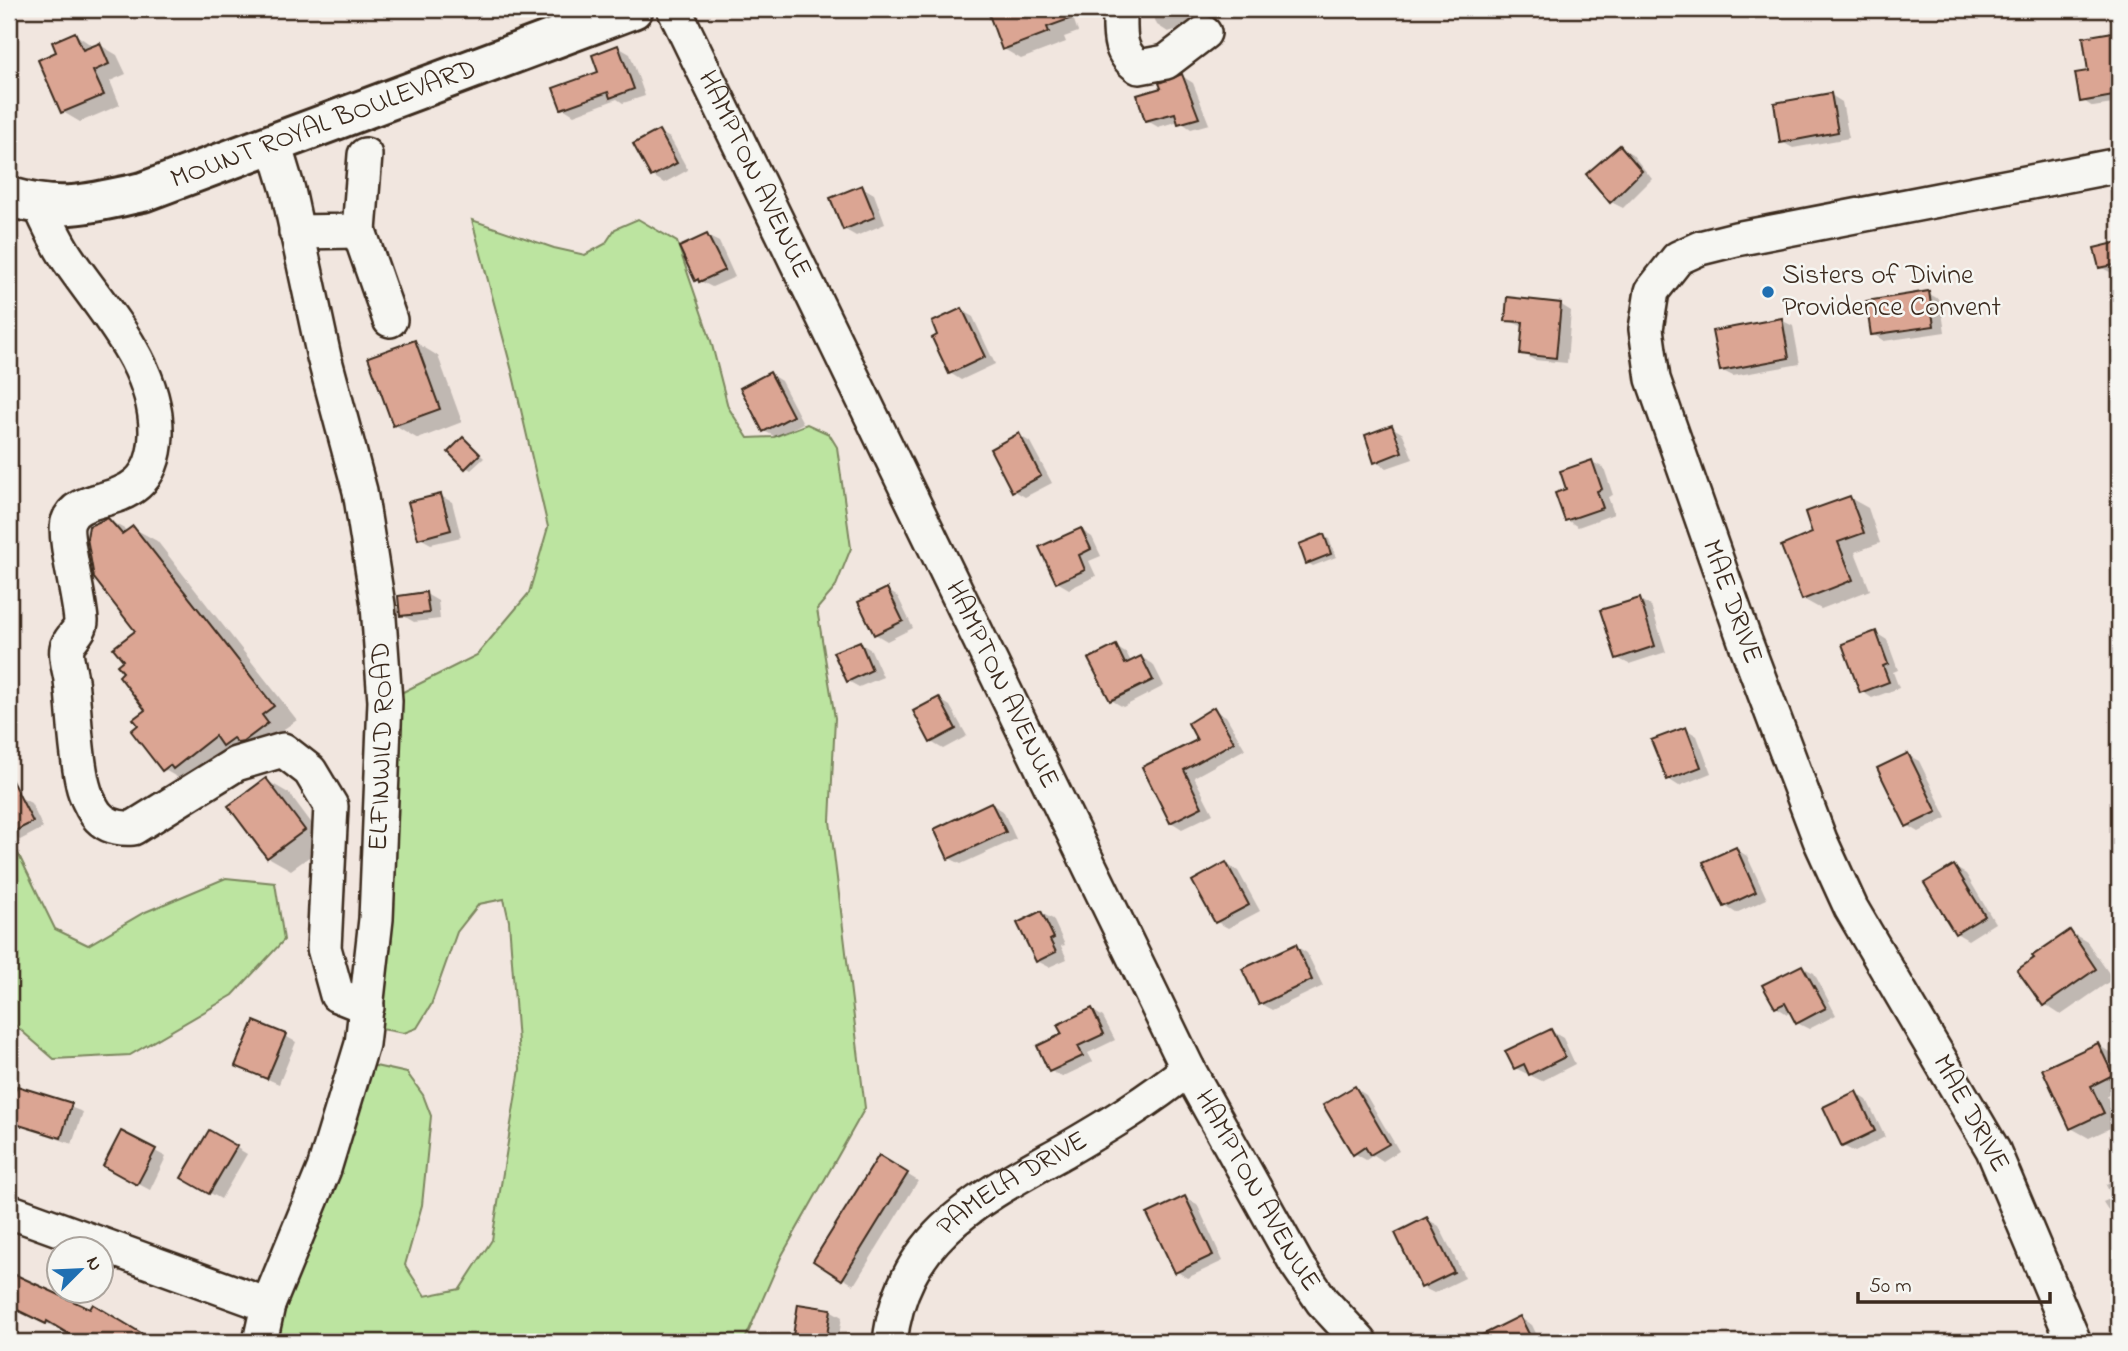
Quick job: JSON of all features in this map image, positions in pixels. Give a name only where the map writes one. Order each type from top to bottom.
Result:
[{"type":"main road","name":"MOUNT ROYAL BOULEVARD","points":[[24,202],[73,207],[143,192],[633,9]]},
{"type":"street","name":"HAMPTON AVENUE","points":[[674,9],[1188,1069],[1296,1263],[1322,1301],[1360,1342]]},
{"type":"street","points":[[1120,9],[1120,41],[1126,58],[1139,67],[1166,62],[1204,33]]},
{"type":"street","name":"ELFINWILD ROAD","points":[[260,1342],[268,1305],[324,1168],[362,1044],[376,919],[385,701],[378,605],[360,491],[324,357],[274,144]]},
{"type":"street","points":[[365,155],[359,231],[390,320]]},
{"type":"street","name":"MAE DRIVE","points":[[2074,1342],[1993,1150],[1851,908],[1820,840],[1746,644],[1653,379],[1646,350],[1646,329],[1652,292],[1678,258],[1700,248],[2119,165]]},
{"type":"street","points":[[24,202],[55,239],[127,341],[139,366],[151,404],[156,434],[149,474],[135,487],[112,499],[77,508],[68,520],[66,532],[79,590],[81,625],[67,648],[83,787],[97,815],[117,829],[133,828],[236,764],[283,750],[310,771],[331,806],[324,947],[337,995],[367,1007]]},
{"type":"street","points":[[296,232],[359,231]]},
{"type":"street","name":"PAMELA DRIVE","points":[[890,1342],[893,1318],[905,1284],[924,1253],[967,1206],[1118,1119],[1158,1094],[1188,1069]]},
{"type":"street","points":[[9,1211],[268,1305]]},
{"type":"green space","points":[[638,219],[677,242],[711,341],[728,407],[748,438],[774,437],[807,424],[829,434],[837,447],[851,548],[835,588],[817,609],[835,718],[830,821],[865,1108],[781,1257],[744,1342],[260,1342],[357,1062],[407,1073],[423,1095],[431,1116],[422,1205],[405,1265],[425,1296],[460,1289],[492,1240],[520,1069],[509,921],[504,899],[479,904],[457,932],[431,1005],[417,1028],[404,1033],[364,1026],[385,701],[477,655],[529,593],[548,527],[512,371],[472,220],[554,248],[585,255],[605,244],[615,229]]},
{"type":"green space","points":[[9,835],[55,929],[88,945],[143,913],[226,878],[275,883],[284,940],[233,995],[130,1055],[54,1059],[9,1020]]},
{"type":"building","points":[[987,9],[1091,11],[1047,27],[1049,32],[1002,50]]},
{"type":"building","points":[[75,32],[83,50],[100,43],[109,64],[93,71],[104,95],[61,113],[38,60],[56,52],[52,42]]},
{"type":"building","points":[[2113,32],[2119,69],[2119,95],[2080,102],[2075,73],[2088,71],[2083,37]]},
{"type":"building","points":[[618,45],[634,89],[610,98],[608,92],[561,109],[553,88],[598,72],[592,55]]},
{"type":"building","points":[[1182,74],[1199,118],[1178,124],[1175,113],[1145,121],[1137,95],[1161,88],[1159,83]]},
{"type":"building","points":[[1831,93],[1838,132],[1780,143],[1774,103]]},
{"type":"building","points":[[659,130],[677,163],[651,177],[633,144]]},
{"type":"building","points":[[1620,145],[1642,171],[1610,203],[1586,174]]},
{"type":"building","points":[[862,185],[875,217],[843,230],[830,198]]},
{"type":"building","points":[[707,234],[725,270],[699,282],[698,279],[695,281],[679,247]]},
{"type":"building","points":[[2119,242],[2119,264],[2099,268],[2094,248]]},
{"type":"building","points":[[1929,291],[1934,326],[1871,335],[1866,301]]},
{"type":"building","points":[[1507,297],[1561,303],[1556,358],[1520,354],[1523,322],[1505,321]]},
{"type":"building","points":[[962,308],[985,357],[949,374],[932,338],[937,335],[932,322]]},
{"type":"building","points":[[1782,318],[1789,358],[1720,371],[1712,331]]},
{"type":"building","points":[[415,340],[440,409],[393,426],[368,357]]},
{"type":"building","points":[[770,372],[793,416],[763,432],[740,388]]},
{"type":"building","points":[[1392,425],[1402,452],[1374,463],[1365,435]]},
{"type":"building","points":[[1019,433],[1041,476],[1012,492],[990,449]]},
{"type":"building","points":[[463,437],[480,454],[465,469],[448,452]]},
{"type":"building","points":[[1592,460],[1602,489],[1597,491],[1603,508],[1565,521],[1555,493],[1566,489],[1560,471]]},
{"type":"building","points":[[441,494],[451,530],[418,539],[408,502]]},
{"type":"building","points":[[1850,496],[1864,533],[1838,542],[1853,580],[1802,600],[1781,546],[1812,533],[1805,512]]},
{"type":"building","points":[[108,518],[122,534],[133,526],[274,706],[262,715],[268,723],[243,742],[238,743],[233,738],[222,746],[215,736],[173,769],[170,765],[162,771],[131,731],[138,725],[133,719],[145,710],[119,676],[123,672],[117,665],[123,660],[113,648],[135,631],[94,578],[87,538],[89,526]]},
{"type":"building","points":[[1081,528],[1091,549],[1079,555],[1085,570],[1056,583],[1039,547]]},
{"type":"building","points":[[1324,534],[1331,554],[1306,564],[1299,544]]},
{"type":"building","points":[[887,588],[903,621],[874,635],[858,602]]},
{"type":"building","points":[[426,592],[429,613],[400,616],[398,596]]},
{"type":"building","points":[[1640,598],[1655,646],[1616,659],[1600,610]]},
{"type":"building","points":[[1876,631],[1888,664],[1883,666],[1889,682],[1860,693],[1842,644]]},
{"type":"building","points":[[860,641],[872,670],[847,682],[833,652]]},
{"type":"building","points":[[1116,645],[1125,664],[1141,656],[1153,680],[1110,701],[1088,659]]},
{"type":"building","points":[[939,697],[956,729],[930,743],[913,711]]},
{"type":"building","points":[[1214,707],[1234,742],[1184,770],[1202,807],[1170,823],[1142,767],[1197,740],[1188,723]]},
{"type":"building","points":[[1686,727],[1701,767],[1667,780],[1651,740]]},
{"type":"building","points":[[1908,753],[1937,812],[1906,827],[1877,768]]},
{"type":"building","points":[[9,775],[33,822],[9,834]]},
{"type":"building","points":[[266,778],[305,830],[267,858],[228,806]]},
{"type":"building","points":[[991,802],[1006,832],[948,859],[934,829]]},
{"type":"building","points":[[1736,847],[1756,892],[1724,907],[1703,862]]},
{"type":"building","points":[[1226,862],[1249,905],[1215,923],[1192,881]]},
{"type":"building","points":[[1954,865],[1985,916],[1955,934],[1924,883]]},
{"type":"building","points":[[1041,911],[1054,938],[1050,940],[1056,952],[1036,962],[1017,923]]},
{"type":"building","points":[[2070,930],[2096,969],[2043,1006],[2017,970],[2034,958],[2032,956]]},
{"type":"building","points":[[1296,944],[1312,980],[1259,1005],[1242,969]]},
{"type":"building","points":[[1802,965],[1826,1008],[1796,1024],[1785,1003],[1775,1008],[1762,985]]},
{"type":"building","points":[[1092,1008],[1104,1034],[1078,1046],[1083,1056],[1049,1072],[1037,1046],[1062,1034],[1057,1025]]},
{"type":"building","points":[[254,1021],[286,1034],[267,1079],[235,1066]]},
{"type":"building","points":[[1551,1029],[1565,1057],[1529,1075],[1524,1064],[1514,1069],[1505,1051]]},
{"type":"building","points":[[2098,1043],[2113,1075],[2091,1086],[2104,1113],[2070,1129],[2042,1069]]},
{"type":"building","points":[[17,1086],[72,1103],[61,1138],[9,1122],[9,1110]]},
{"type":"building","points":[[1355,1086],[1389,1144],[1370,1155],[1365,1147],[1353,1155],[1323,1105]]},
{"type":"building","points":[[1856,1091],[1875,1131],[1842,1147],[1823,1107]]},
{"type":"building","points":[[209,1130],[237,1146],[209,1194],[181,1178]]},
{"type":"building","points":[[121,1131],[156,1149],[137,1185],[103,1166]]},
{"type":"building","points":[[879,1155],[908,1173],[842,1280],[813,1261]]},
{"type":"building","points":[[1185,1196],[1213,1255],[1175,1273],[1147,1214]]},
{"type":"building","points":[[1427,1217],[1454,1272],[1421,1288],[1395,1233]]},
{"type":"building","points":[[16,1275],[46,1289],[46,1306],[83,1306],[90,1309],[96,1306],[156,1342],[82,1342],[47,1321],[46,1324],[9,1306],[9,1292]]},
{"type":"building","points":[[798,1304],[831,1309],[826,1342],[792,1342]]},
{"type":"building","points":[[1520,1316],[1533,1342],[1468,1342]]},
{"type":"place","name":"Sisters of Divine Providence Convent","points":[[1768,292]]}]
